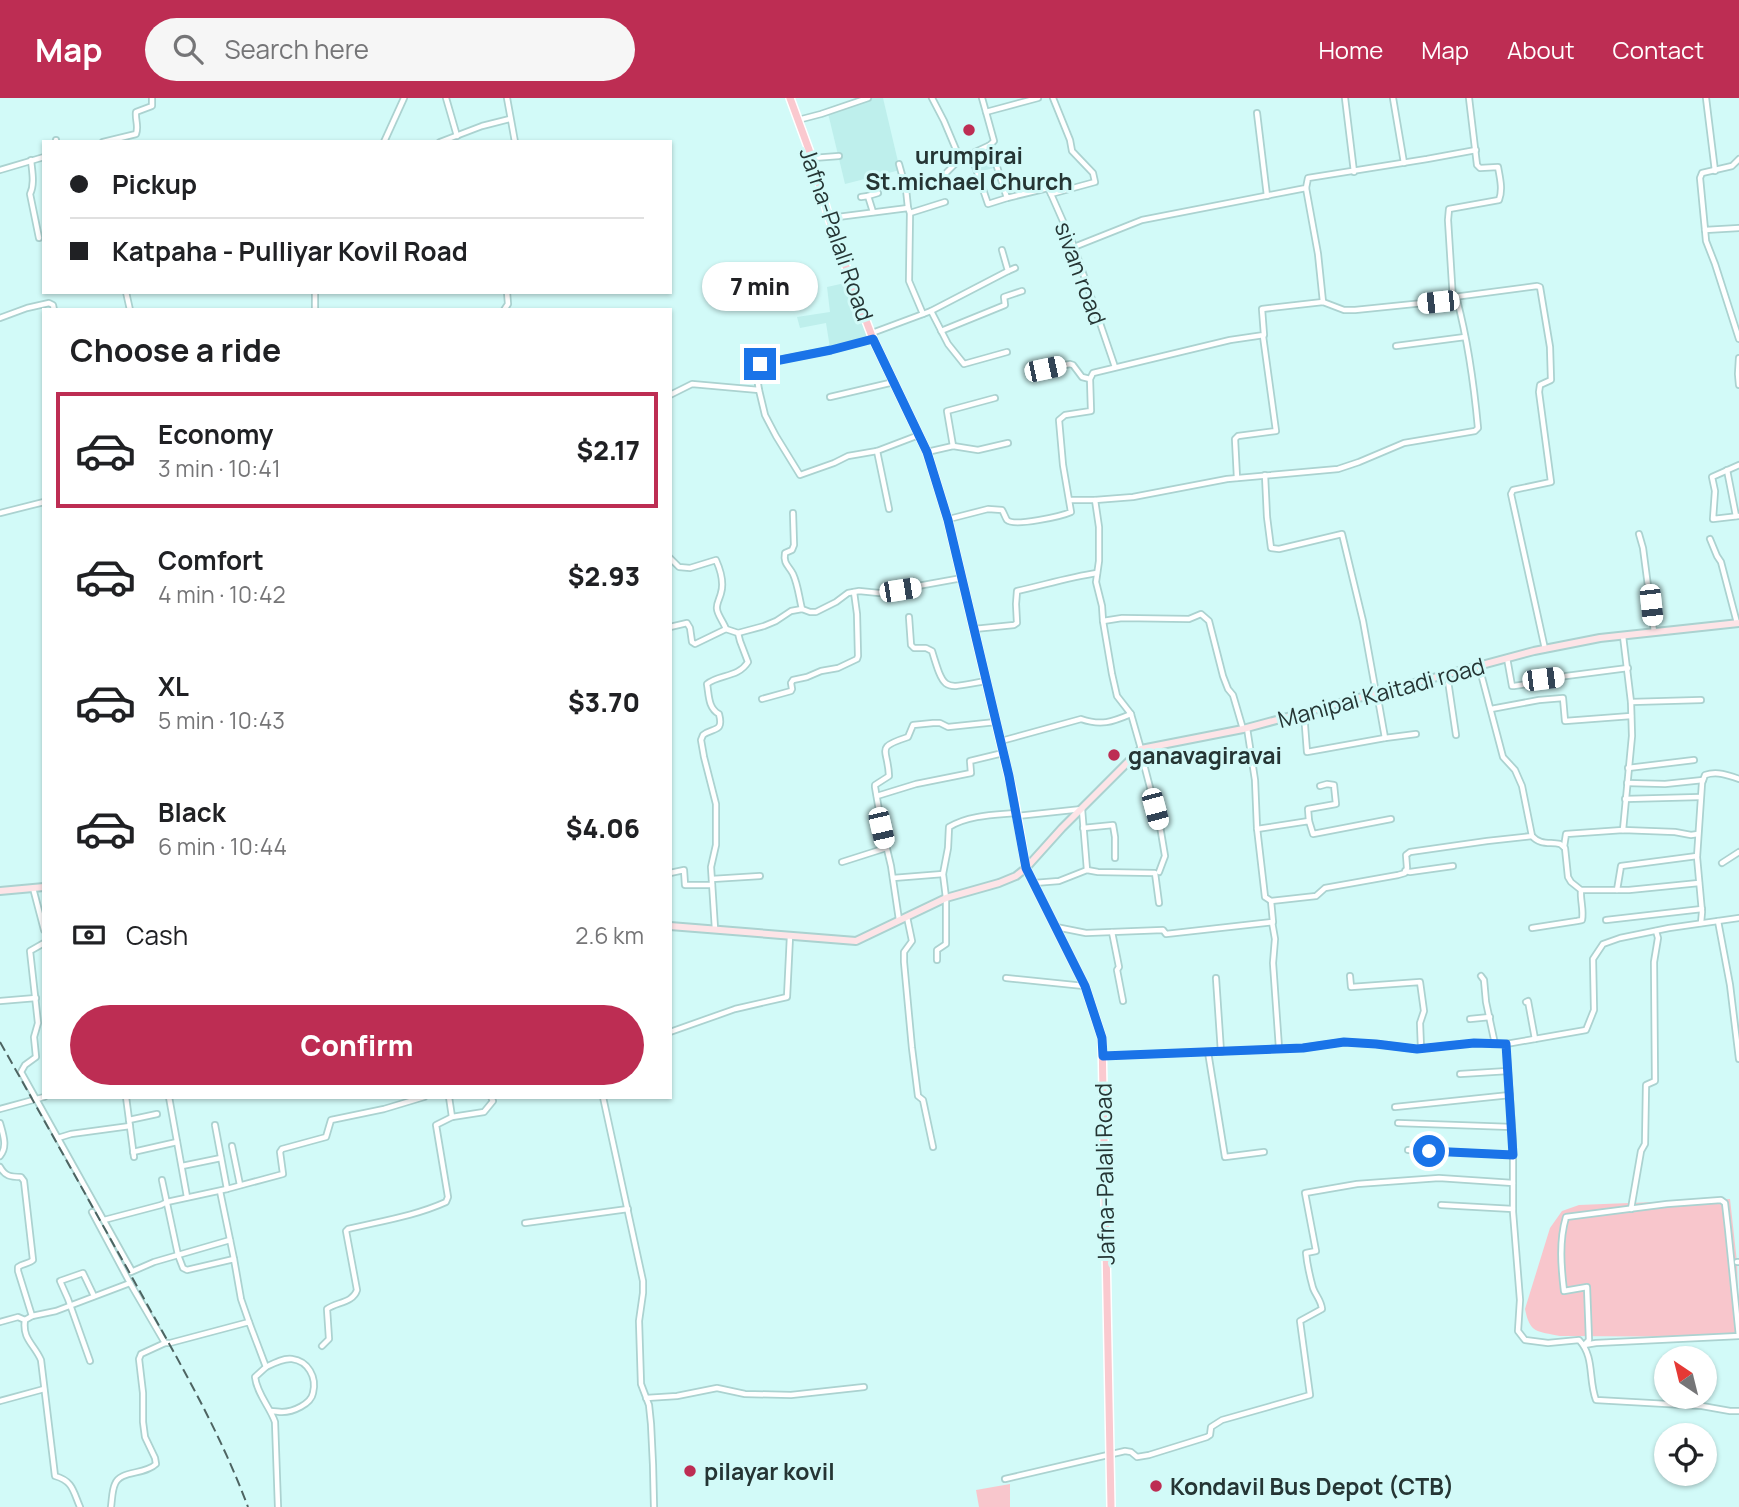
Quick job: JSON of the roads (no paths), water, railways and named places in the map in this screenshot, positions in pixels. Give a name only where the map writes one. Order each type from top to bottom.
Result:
[{"type":"main road","name":"Jafna-Palali Road","points":[[790,98],[812,158],[829,218],[872,336],[927,452],[948,520],[1004,753],[1026,868],[1085,986],[1102,1038],[1111,1507]]},
{"type":"main road","name":"Manipai Kaitadi road","points":[[1141,749],[1245,728],[1545,649],[1600,638],[1738,623]]},
{"type":"main road","points":[[672,926],[856,941],[946,898],[1007,881],[1026,868],[1141,749]]},
{"type":"main road","points":[[0,891],[42,887]]},
{"type":"street","points":[[111,140],[136,134],[136,112],[152,106],[152,98]]},
{"type":"street","points":[[385,140],[404,98]]},
{"type":"street","points":[[446,98],[457,136]]},
{"type":"street","points":[[507,98],[515,140]]},
{"type":"street","points":[[798,120],[868,98]]},
{"type":"street","points":[[932,98],[960,159]]},
{"type":"street","points":[[906,189],[944,176],[960,159],[990,145],[993,141],[982,98]]},
{"type":"street","points":[[986,112],[1038,98]]},
{"type":"street","name":"sivan road","points":[[1053,98],[1070,139],[1072,151],[1093,173],[1095,182],[1051,194],[1074,247],[1115,367]]},
{"type":"street","points":[[1345,98],[1354,172]]},
{"type":"street","points":[[1393,98],[1404,163]]},
{"type":"street","points":[[1070,500],[1133,497],[1237,478],[1338,469],[1404,443],[1478,428],[1465,337],[1457,300],[1453,298],[1448,209],[1499,200],[1501,197],[1498,167],[1480,168],[1477,165],[1469,98]]},
{"type":"street","points":[[1706,98],[1715,171]]},
{"type":"street","points":[[1256,113],[1267,196]]},
{"type":"street","points":[[446,140],[510,119]]},
{"type":"street","points":[[990,145],[1007,198]]},
{"type":"street","points":[[1323,302],[1318,254],[1306,188],[1308,178],[1476,150]]},
{"type":"street","points":[[971,154],[988,204],[1048,188],[1051,194]]},
{"type":"street","points":[[812,158],[839,156]]},
{"type":"street","points":[[0,170],[42,157]]},
{"type":"street","points":[[1739,159],[1732,166],[1702,173],[1700,178],[1706,241],[1739,339]]},
{"type":"street","points":[[31,160],[33,180],[30,194],[39,238]]},
{"type":"street","points":[[899,164],[909,211],[909,281],[923,314]]},
{"type":"street","points":[[1074,247],[1142,220],[1306,188]]},
{"type":"street","points":[[860,197],[878,193]]},
{"type":"street","points":[[869,196],[873,212]]},
{"type":"street","points":[[829,218],[873,212],[909,211],[945,202]]},
{"type":"street","points":[[1705,230],[1739,228]]},
{"type":"street","points":[[1002,250],[1007,271]]},
{"type":"street","points":[[919,435],[877,451],[848,456],[800,475],[765,415],[755,366],[831,350],[872,336],[931,311],[1015,268]]},
{"type":"street","points":[[1237,478],[1235,439],[1238,436],[1276,431],[1262,309],[1323,302],[1344,310],[1355,310],[1438,302],[1541,287],[1550,347],[1551,380],[1540,385],[1539,392],[1551,481],[1513,491],[1511,494],[1545,649]]},
{"type":"street","points":[[941,331],[1005,305],[1004,297],[1022,291]]},
{"type":"street","points":[[0,318],[49,303],[54,308]]},
{"type":"street","points":[[931,311],[947,344],[964,364],[1007,352]]},
{"type":"street","points":[[948,520],[988,509],[1002,510],[1010,522],[1071,512],[1059,420],[1065,415],[1091,411],[1090,379],[1093,373],[1230,340],[1263,335]]},
{"type":"street","points":[[1396,346],[1465,337]]},
{"type":"street","points":[[1739,358],[1739,385]]},
{"type":"street","points":[[1045,369],[1070,364],[1082,377],[1090,379]]},
{"type":"street","points":[[830,397],[894,382]]},
{"type":"street","points":[[672,394],[692,384],[758,390]]},
{"type":"street","points":[[953,446],[947,411],[995,398]]},
{"type":"street","points":[[927,452],[953,446],[978,450],[1008,443]]},
{"type":"street","points":[[877,451],[889,509]]},
{"type":"street","points":[[1727,470],[1737,516],[1713,519],[1713,477],[1727,470],[1739,465]]},
{"type":"street","points":[[1265,475],[1271,548],[1279,549],[1342,534],[1363,621],[1385,738]]},
{"type":"street","points":[[1095,500],[1099,527],[1096,582],[1117,696],[1131,714],[1160,826],[1165,856],[1159,872]]},
{"type":"street","points":[[0,513],[42,502]]},
{"type":"street","points":[[793,513],[794,545],[792,550],[785,553],[784,560],[792,571],[802,609]]},
{"type":"street","points":[[1639,534],[1654,632]]},
{"type":"street","points":[[1710,539],[1721,562],[1738,623]]},
{"type":"street","points":[[672,560],[679,567],[690,568],[714,560],[718,562],[722,592],[716,607],[726,629]]},
{"type":"street","points":[[974,629],[1017,624],[1017,591],[1097,573]]},
{"type":"street","points":[[672,627],[687,623],[695,644],[726,629],[738,633],[764,626],[791,611],[802,609],[816,612],[848,593],[879,593],[962,578]]},
{"type":"street","points":[[762,699],[791,691],[793,689],[790,682],[793,680],[838,668],[857,659],[854,592]]},
{"type":"street","points":[[1103,621],[1122,618],[1189,619],[1201,614],[1209,621],[1223,676],[1245,728],[1255,780],[1257,829],[1265,897],[1272,901],[1316,896],[1325,888],[1398,875],[1405,871],[1453,866]]},
{"type":"street","points":[[909,617],[911,645],[932,651],[944,684],[950,687],[986,681]]},
{"type":"street","points":[[715,930],[711,867],[716,845],[716,804],[701,740],[706,732],[716,730],[721,722],[719,714],[711,707],[707,684],[731,676],[746,667],[748,662],[738,633]]},
{"type":"street","points":[[1623,635],[1632,736],[1623,830]]},
{"type":"street","points":[[1507,658],[1514,686],[1541,682],[1543,679],[1628,668]]},
{"type":"street","points":[[1479,666],[1503,757],[1515,770],[1522,786],[1532,836],[1543,843],[1560,844],[1564,847]]},
{"type":"street","points":[[1447,674],[1456,734]]},
{"type":"street","points":[[1491,709],[1563,698],[1565,721],[1631,716]]},
{"type":"street","points":[[1631,702],[1702,700]]},
{"type":"street","points":[[1304,713],[1307,752],[1416,734]]},
{"type":"street","points":[[1001,740],[1081,719],[1105,723],[1131,714]]},
{"type":"street","points":[[899,921],[875,785],[889,776],[886,746],[908,737],[913,725],[940,723],[948,727],[996,722]]},
{"type":"street","points":[[877,796],[916,784],[971,773],[970,761],[1004,753]]},
{"type":"street","points":[[1628,768],[1694,760]]},
{"type":"street","points":[[1701,923],[1697,856],[1703,780],[1705,775],[1710,773],[1739,779]]},
{"type":"street","points":[[1627,783],[1665,784],[1703,780]]},
{"type":"street","points":[[1320,786],[1334,785],[1336,804],[1308,809],[1313,834],[1391,819]]},
{"type":"street","points":[[1625,799],[1700,797]]},
{"type":"street","points":[[937,960],[937,950],[946,944],[943,874],[949,827],[985,815],[1017,815],[1082,808],[1087,870]]},
{"type":"street","points":[[1257,829],[1309,821]]},
{"type":"street","points":[[1083,828],[1113,825],[1115,858]]},
{"type":"street","points":[[1698,834],[1623,830],[1566,834],[1564,847],[1568,877],[1581,890],[1648,889],[1699,883]]},
{"type":"street","points":[[1405,871],[1406,855],[1410,852],[1532,836]]},
{"type":"street","points":[[842,862],[886,848]]},
{"type":"street","points":[[1722,863],[1739,852]]},
{"type":"street","points":[[1617,890],[1621,866],[1697,856]]},
{"type":"street","points":[[672,873],[684,870],[685,885],[760,876]]},
{"type":"street","points":[[1033,883],[1059,881],[1087,870],[1155,873],[1159,903]]},
{"type":"street","points":[[893,878],[943,874]]},
{"type":"street","points":[[33,888],[42,922]]},
{"type":"street","points":[[1532,929],[1583,920],[1581,890]]},
{"type":"street","points":[[1272,901],[1275,939],[1273,974],[1279,1048]]},
{"type":"street","points":[[1606,920],[1702,909]]},
{"type":"street","points":[[907,917],[912,941],[904,952],[904,962],[912,1048],[918,1096],[923,1100],[933,1147]]},
{"type":"street","points":[[1103,1056],[1303,1048],[1344,1042],[1421,1048],[1474,1043],[1506,1044],[1586,1030],[1594,1010],[1593,959],[1603,944],[1656,931],[1739,918]]},
{"type":"street","points":[[1717,921],[1730,985],[1739,1059]]},
{"type":"street","points":[[1055,926],[1086,933],[1163,930],[1166,934],[1272,922]]},
{"type":"street","points":[[1631,1209],[1641,1151],[1645,1144],[1646,1085],[1655,1081],[1656,931]]},
{"type":"street","points":[[1112,932],[1123,1001]]},
{"type":"street","points":[[672,1031],[735,1009],[787,998],[790,936]]},
{"type":"street","points":[[42,944],[30,951],[38,1023],[34,1037],[36,1057],[25,1065],[21,1072],[132,1271]]},
{"type":"street","points":[[1350,976],[1351,987],[1420,982],[1424,1011],[1420,1023],[1421,1048]]},
{"type":"street","points":[[1481,976],[1495,1044]]},
{"type":"street","points":[[1006,978],[1085,986]]},
{"type":"street","points":[[1216,978],[1221,1052]]},
{"type":"street","points":[[0,1001],[36,998]]},
{"type":"street","points":[[1526,1002],[1528,1001],[1531,1012],[1535,1039]]},
{"type":"street","points":[[1469,1018],[1490,1017]]},
{"type":"street","points":[[1506,1044],[1520,1300],[1518,1331],[1525,1340],[1548,1343],[1579,1340],[1590,1359],[1592,1390],[1596,1400],[1739,1410]]},
{"type":"street","points":[[1208,1052],[1224,1157],[1264,1152]]},
{"type":"street","points":[[1460,1074],[1508,1071]]},
{"type":"street","points":[[1395,1107],[1510,1095]]},
{"type":"street","points":[[0,1109],[42,1097]]},
{"type":"street","points":[[126,1099],[134,1154],[177,1142]]},
{"type":"street","points":[[170,1099],[187,1197]]},
{"type":"street","points":[[104,1220],[283,1174],[280,1152],[282,1149],[326,1137],[331,1120],[417,1099]]},
{"type":"street","points":[[449,1099],[452,1117]]},
{"type":"street","points":[[322,1346],[329,1339],[327,1309],[351,1298],[357,1290],[346,1231],[410,1215],[446,1202],[448,1197],[436,1125],[452,1117],[484,1112],[491,1105],[492,1099]]},
{"type":"street","points":[[603,1099],[643,1281],[639,1321],[640,1384],[649,1405],[654,1507]]},
{"type":"street","points":[[58,1138],[129,1123],[157,1114]]},
{"type":"street","points":[[0,1123],[4,1148],[0,1156]]},
{"type":"street","points":[[1398,1123],[1512,1127]]},
{"type":"street","points":[[215,1125],[227,1189]]},
{"type":"street","points":[[232,1146],[240,1185]]},
{"type":"street","points":[[1408,1150],[1513,1155]]},
{"type":"street","points":[[182,1166],[221,1158]]},
{"type":"street","points":[[0,1167],[4,1174],[21,1177],[24,1181],[33,1260],[21,1265],[18,1271],[32,1316]]},
{"type":"street","points":[[1005,1479],[1125,1451],[1137,1457],[1149,1455],[1207,1437],[1211,1427],[1222,1420],[1310,1395],[1300,1321],[1322,1309],[1322,1306],[1314,1291],[1307,1261],[1306,1253],[1316,1251],[1305,1193],[1357,1184],[1438,1178],[1513,1183]]},
{"type":"street","points":[[162,1180],[183,1268],[187,1270],[234,1259]]},
{"type":"street","points":[[220,1191],[241,1299],[266,1367]]},
{"type":"street","points":[[1721,1200],[1724,1203],[1739,1336],[1584,1345],[1589,1340],[1587,1287],[1564,1291],[1561,1239],[1566,1217],[1721,1200]]},
{"type":"street","points":[[1441,1205],[1513,1209]]},
{"type":"street","points":[[525,1223],[628,1209]]},
{"type":"street","points":[[92,1212],[164,1343]]},
{"type":"street","points":[[126,1275],[178,1255],[230,1240]]},
{"type":"street","points":[[90,1361],[60,1281],[83,1273],[94,1296]]},
{"type":"street","points":[[25,1320],[130,1283]]},
{"type":"street","points":[[0,1322],[18,1317],[25,1320]]},
{"type":"street","points":[[25,1320],[26,1336],[41,1360],[55,1476],[70,1483],[80,1507]]},
{"type":"street","points":[[111,1507],[117,1480],[122,1476],[149,1470],[156,1464],[145,1437],[139,1359],[141,1354],[164,1343],[249,1322]]},
{"type":"street","points":[[271,1410],[283,1412],[307,1403],[313,1394],[313,1380],[311,1371],[303,1363],[291,1359],[280,1360],[255,1377],[256,1387],[271,1410],[275,1422],[278,1507]]},
{"type":"street","points":[[646,1398],[677,1396],[717,1388],[745,1394],[791,1395],[864,1387]]},
{"type":"street","points":[[0,1401],[44,1389]]},
{"type":"railway","points":[[0,1042],[192,1387],[222,1446],[248,1507]]},
{"type":"place","name":"urumpirai St.michael Church","points":[[969,130]]},
{"type":"place","name":"ganavagiravai","points":[[1114,755]]},
{"type":"place","name":"pilayar kovil","points":[[690,1471]]},
{"type":"place","name":"Kondavil Bus Depot (CTB)","points":[[1156,1486]]}]
